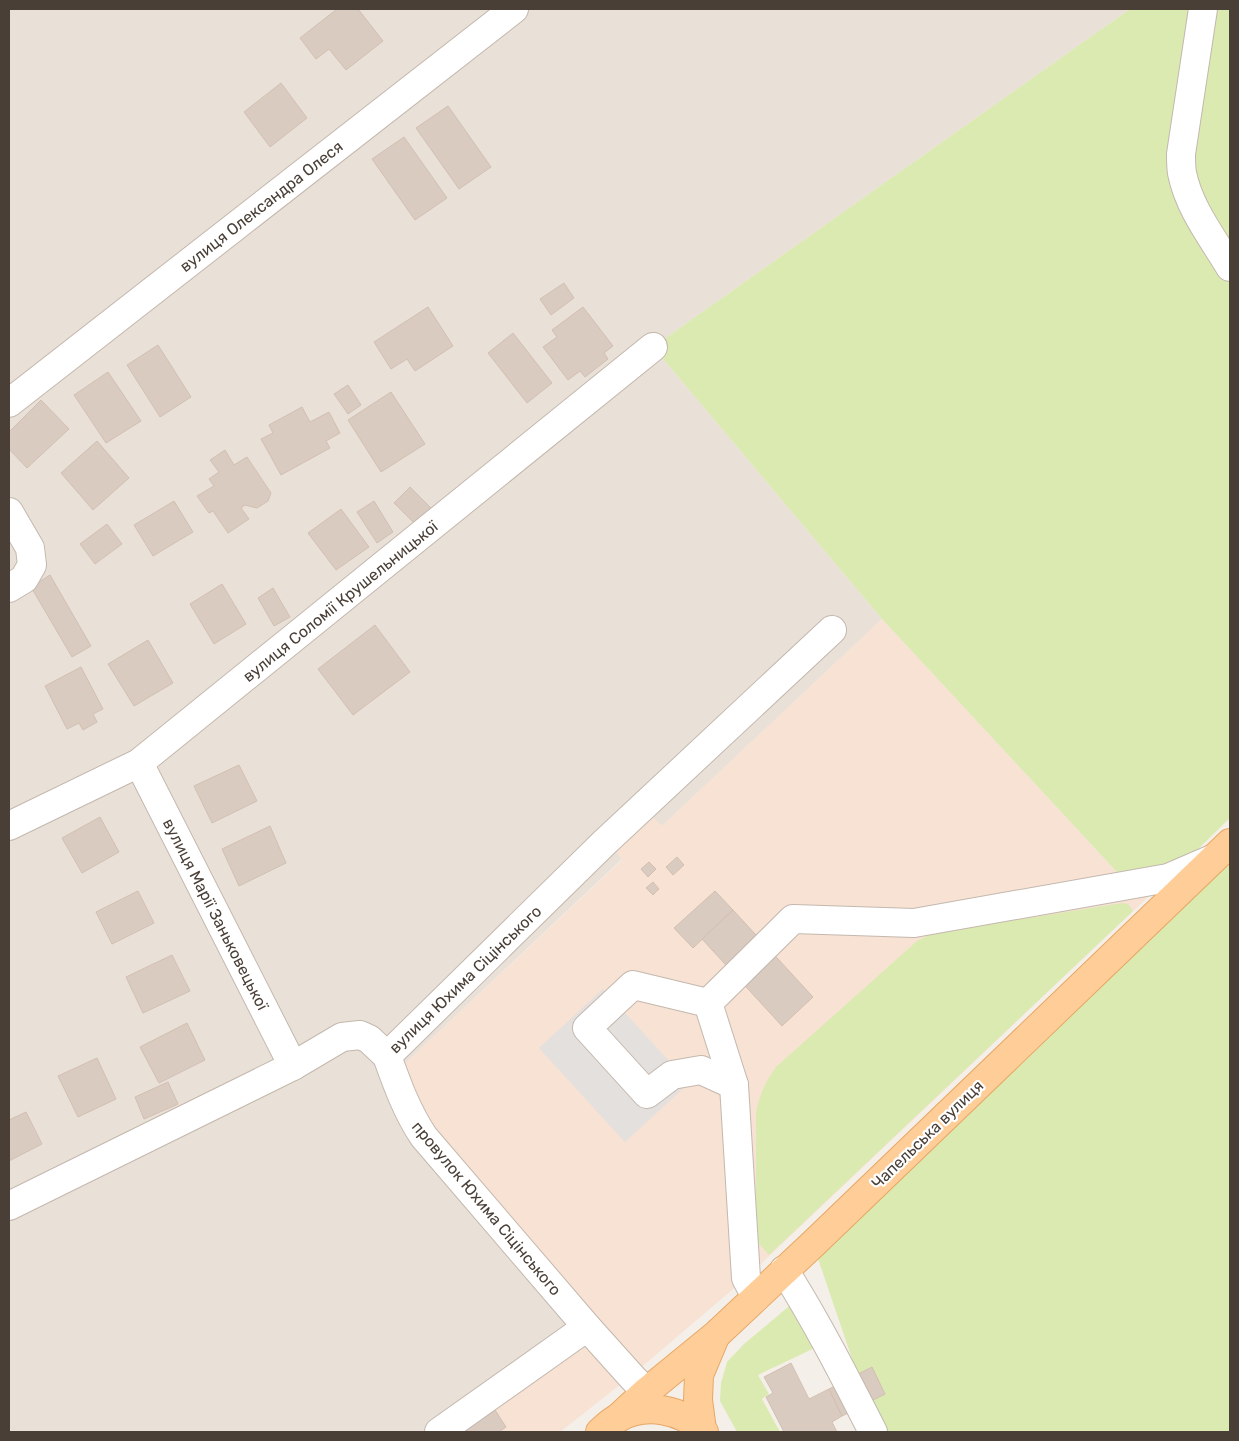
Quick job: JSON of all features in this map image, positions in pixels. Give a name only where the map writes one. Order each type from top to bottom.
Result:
[{"type":"main road","name":"Чапельська вулиця","points":[[609,1425],[717,1334],[813,1244],[1221,851]]},
{"type":"main road","points":[[703,1431],[698,1400],[699,1375],[717,1334]]},
{"type":"main road","points":[[609,1425],[639,1410],[662,1410],[684,1417],[703,1431]]},
{"type":"street","name":"вулиця Олександра Олеся","points":[[9,403],[514,9]]},
{"type":"street","points":[[1202,9],[1181,154],[1181,171],[1194,207],[1230,266]]},
{"type":"street","name":"вулиця Соломії Крушельницької","points":[[9,826],[139,763],[653,347]]},
{"type":"street","points":[[9,512],[30,548],[32,565],[24,579],[9,588]]},
{"type":"street","name":"вулиця Юхима Сіцінського","points":[[9,1206],[293,1066],[334,1041],[351,1035],[360,1035],[369,1039],[387,1056],[604,843],[832,630]]},
{"type":"street","name":"вулиця Марії Заньковецької","points":[[139,763],[293,1066]]},
{"type":"street","points":[[708,1003],[793,919],[914,923],[1168,878],[1221,851]]},
{"type":"street","points":[[708,1003],[633,985],[587,1028],[647,1094],[672,1075],[701,1070],[734,1085]]},
{"type":"street","points":[[708,1003],[734,1085],[746,1278],[756,1297]]},
{"type":"street","name":"провулок Юхима Сіцінського","points":[[387,1056],[404,1102],[424,1137],[587,1327],[646,1392]]},
{"type":"street","points":[[784,1270],[797,1290],[873,1432]]},
{"type":"street","points":[[439,1432],[587,1327]]},
{"type":"shaded area","points":[[9,9],[1130,9],[653,347],[882,619],[662,826],[651,816],[616,851],[622,859],[394,1074],[587,1327],[439,1432],[9,1432]]},
{"type":"shaded area","points":[[882,619],[1129,885],[1168,878],[746,1278],[631,1376],[560,1432],[439,1432],[587,1327],[424,1137],[394,1074],[622,860],[616,851],[651,816],[662,826]]},
{"type":"shaded area","points":[[603,989],[689,1083],[625,1142],[539,1048]]},
{"type":"green space","points":[[1130,9],[1230,9],[1230,818],[1168,878],[1129,885],[882,619],[653,347]]},
{"type":"green space","points":[[1230,843],[1230,1432],[877,1432],[813,1244]]},
{"type":"green space","points":[[1122,903],[1128,904],[1133,911],[769,1255],[756,1240],[756,1112],[763,1088],[776,1067],[917,941],[927,936],[940,932]]},
{"type":"green space","points":[[794,1302],[821,1345],[758,1375],[769,1394],[762,1399],[780,1432],[737,1432],[720,1401],[721,1383],[727,1362],[744,1344]]},
{"type":"building","points":[[337,9],[358,9],[383,41],[346,70],[329,49],[316,59],[300,38]]},
{"type":"building","points":[[281,83],[307,118],[270,147],[244,112]]},
{"type":"building","points":[[448,106],[491,167],[459,189],[416,128]]},
{"type":"building","points":[[404,137],[447,198],[415,220],[372,159]]},
{"type":"building","points":[[564,283],[574,298],[551,315],[540,299]]},
{"type":"building","points":[[428,307],[453,346],[415,371],[407,359],[391,369],[374,342]]},
{"type":"building","points":[[583,307],[613,346],[604,353],[608,359],[585,377],[580,371],[568,380],[543,347],[557,337],[552,330]]},
{"type":"building","points":[[513,333],[552,383],[527,403],[488,353]]},
{"type":"building","points":[[158,345],[191,397],[160,417],[127,365]]},
{"type":"building","points":[[108,372],[141,421],[106,443],[74,395]]},
{"type":"building","points":[[348,385],[361,405],[348,414],[334,394]]},
{"type":"building","points":[[391,392],[425,444],[381,472],[348,420]]},
{"type":"building","points":[[41,400],[69,429],[27,468],[9,449],[9,432]]},
{"type":"building","points":[[302,407],[310,422],[329,412],[340,433],[326,441],[330,448],[281,475],[261,439],[273,433],[269,425]]},
{"type":"building","points":[[97,441],[129,478],[93,510],[61,473]]},
{"type":"building","points":[[225,450],[234,465],[247,457],[271,493],[268,501],[257,508],[245,505],[241,508],[249,519],[228,533],[213,511],[209,513],[197,496],[214,486],[209,479],[219,472],[210,460]]},
{"type":"building","points":[[410,487],[436,513],[420,529],[394,503]]},
{"type":"building","points":[[174,501],[193,532],[153,556],[134,525]]},
{"type":"building","points":[[374,501],[393,532],[377,543],[357,512]]},
{"type":"building","points":[[341,509],[369,547],[336,570],[308,533]]},
{"type":"building","points":[[107,524],[122,544],[95,564],[80,544]]},
{"type":"building","points":[[50,575],[91,646],[72,657],[31,587]]},
{"type":"building","points":[[222,584],[246,624],[214,644],[190,604]]},
{"type":"building","points":[[273,588],[290,617],[274,626],[258,598]]},
{"type":"building","points":[[375,625],[410,672],[353,715],[318,669]]},
{"type":"building","points":[[148,640],[173,683],[134,706],[108,664]]},
{"type":"building","points":[[81,667],[103,709],[93,714],[97,722],[83,730],[79,723],[67,729],[45,686]]},
{"type":"building","points":[[239,765],[257,801],[212,823],[194,786]]},
{"type":"building","points":[[100,817],[119,852],[82,873],[62,838]]},
{"type":"building","points":[[270,826],[286,863],[239,886],[222,849]]},
{"type":"building","points":[[677,857],[684,865],[673,875],[666,867]]},
{"type":"building","points":[[649,862],[656,869],[648,877],[641,869]]},
{"type":"building","points":[[653,882],[659,889],[653,895],[646,888]]},
{"type":"building","points":[[138,891],[154,923],[112,944],[96,912]]},
{"type":"building","points":[[715,891],[733,910],[693,948],[674,928]]},
{"type":"building","points":[[733,910],[813,997],[782,1026],[702,939]]},
{"type":"building","points":[[172,955],[190,991],[143,1013],[126,977]]},
{"type":"building","points":[[187,1023],[205,1060],[159,1083],[140,1047]]},
{"type":"building","points":[[97,1058],[116,1099],[78,1117],[58,1076]]},
{"type":"building","points":[[168,1082],[178,1104],[144,1119],[135,1097]]},
{"type":"building","points":[[26,1112],[42,1144],[9,1161],[9,1120]]},
{"type":"building","points":[[791,1363],[809,1399],[829,1389],[842,1416],[832,1422],[837,1432],[784,1432],[766,1397],[773,1393],[764,1377]]},
{"type":"building","points":[[872,1367],[885,1394],[842,1416],[829,1389]]},
{"type":"building","points":[[495,1410],[506,1427],[499,1432],[462,1432]]}]
